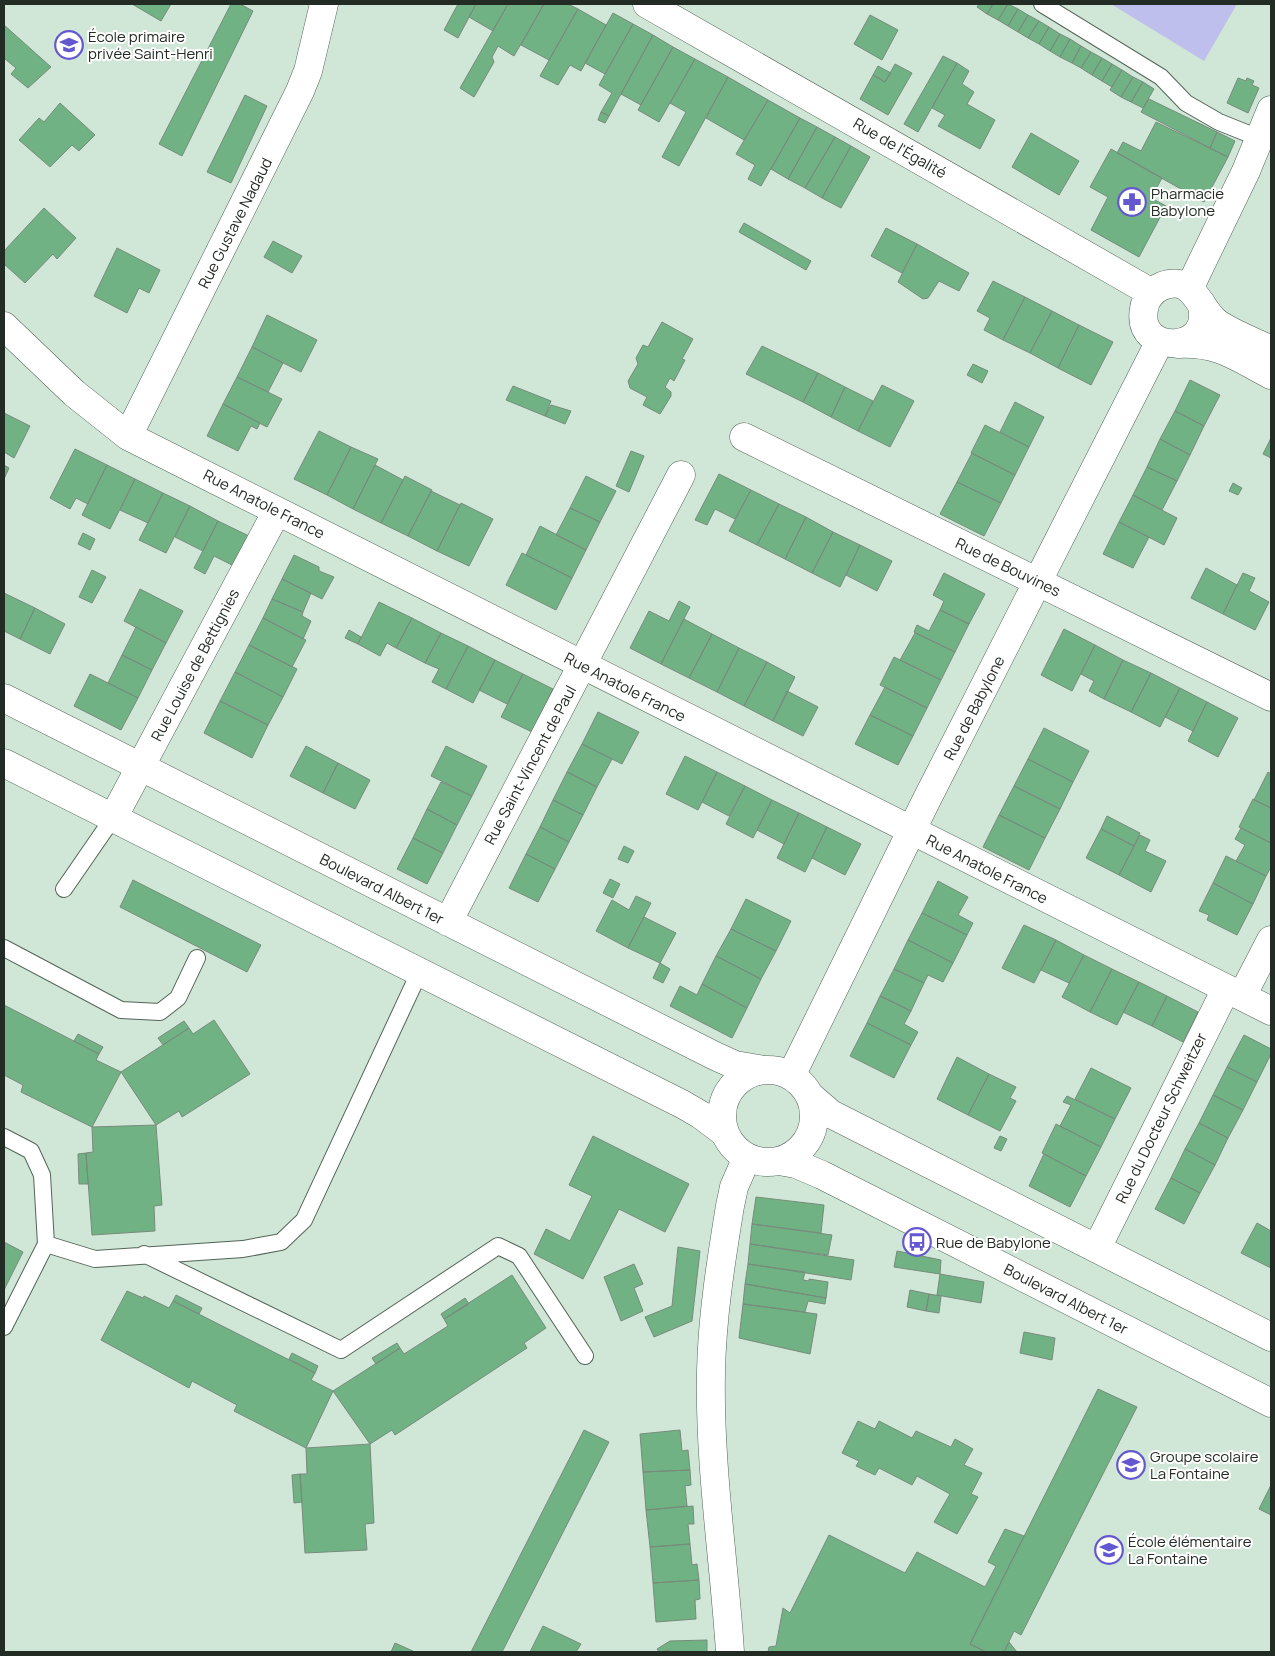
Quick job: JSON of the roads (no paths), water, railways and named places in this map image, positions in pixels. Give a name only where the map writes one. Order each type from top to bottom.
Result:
[{"type":"street","name":"Rue Gustave Nadaud","points":[[128,436],[300,91],[310,63],[324,4]]},
{"type":"street","name":"Rue de l'Égalité","points":[[647,4],[1152,293]]},
{"type":"street","points":[[1169,342],[1190,338],[1199,329],[1203,316],[1195,296],[1271,110]]},
{"type":"street","points":[[1271,350],[1219,324],[1211,318],[1195,296],[1171,284],[1163,286],[1152,293],[1145,304],[1144,322],[1150,333],[1169,342],[1199,343],[1215,346],[1271,375]]},
{"type":"street","name":"Rue Anatole France","points":[[4,326],[74,393],[128,436],[1271,1011]]},
{"type":"street","name":"Rue de Babylone","points":[[800,1086],[912,831],[1038,581],[1169,342]]},
{"type":"street","name":"Rue de Bouvines","points":[[744,437],[1271,697]]},
{"type":"street","name":"Rue Saint-Vincent de Paul","points":[[448,922],[681,475]]},
{"type":"street","name":"Rue Louise de Bettignies","points":[[113,818],[277,511]]},
{"type":"street","name":"Boulevard Albert 1er","points":[[4,698],[715,1056],[748,1069],[764,1070]]},
{"type":"street","points":[[4,763],[682,1104],[702,1115],[725,1132],[735,1148],[747,1157],[760,1161],[779,1161],[798,1150],[811,1132],[814,1116],[800,1086]]},
{"type":"street","name":"Rue du Docteur Schweitzer","points":[[1097,1248],[1234,992],[1271,940]]},
{"type":"street","points":[[725,1132],[722,1109],[728,1092],[746,1075],[764,1070],[782,1072],[831,1114],[1271,1337]]},
{"type":"street","points":[[730,1652],[714,1446],[711,1373],[712,1344],[730,1206],[734,1187],[747,1157]]},
{"type":"street","name":"Boulevard Albert 1er","points":[[779,1161],[796,1164],[822,1175],[1271,1403]]},
{"type":"lane","points":[[1042,4],[1161,77],[1186,103],[1219,122],[1259,138]]},
{"type":"lane","points":[[64,889],[113,818]]},
{"type":"lane","points":[[4,948],[121,1010],[160,1012],[178,998],[197,958]]},
{"type":"lane","points":[[46,1244],[95,1258],[243,1249],[281,1242],[304,1220],[419,973]]},
{"type":"lane","points":[[4,1137],[31,1151],[42,1175],[46,1244],[4,1328]]},
{"type":"lane","points":[[144,1254],[341,1350],[498,1246],[519,1256],[584,1356]]},
{"type":"place","name":"École primaire privée Saint-Henri","points":[[69,45]]},
{"type":"place","name":"Pharmacie Babylone","points":[[1132,202]]},
{"type":"place","name":"Rue de Babylone","points":[[917,1242]]},
{"type":"place","name":"Groupe scolaire La Fontaine","points":[[1131,1465]]},
{"type":"place","name":"École élémentaire La Fontaine","points":[[1109,1550]]}]
